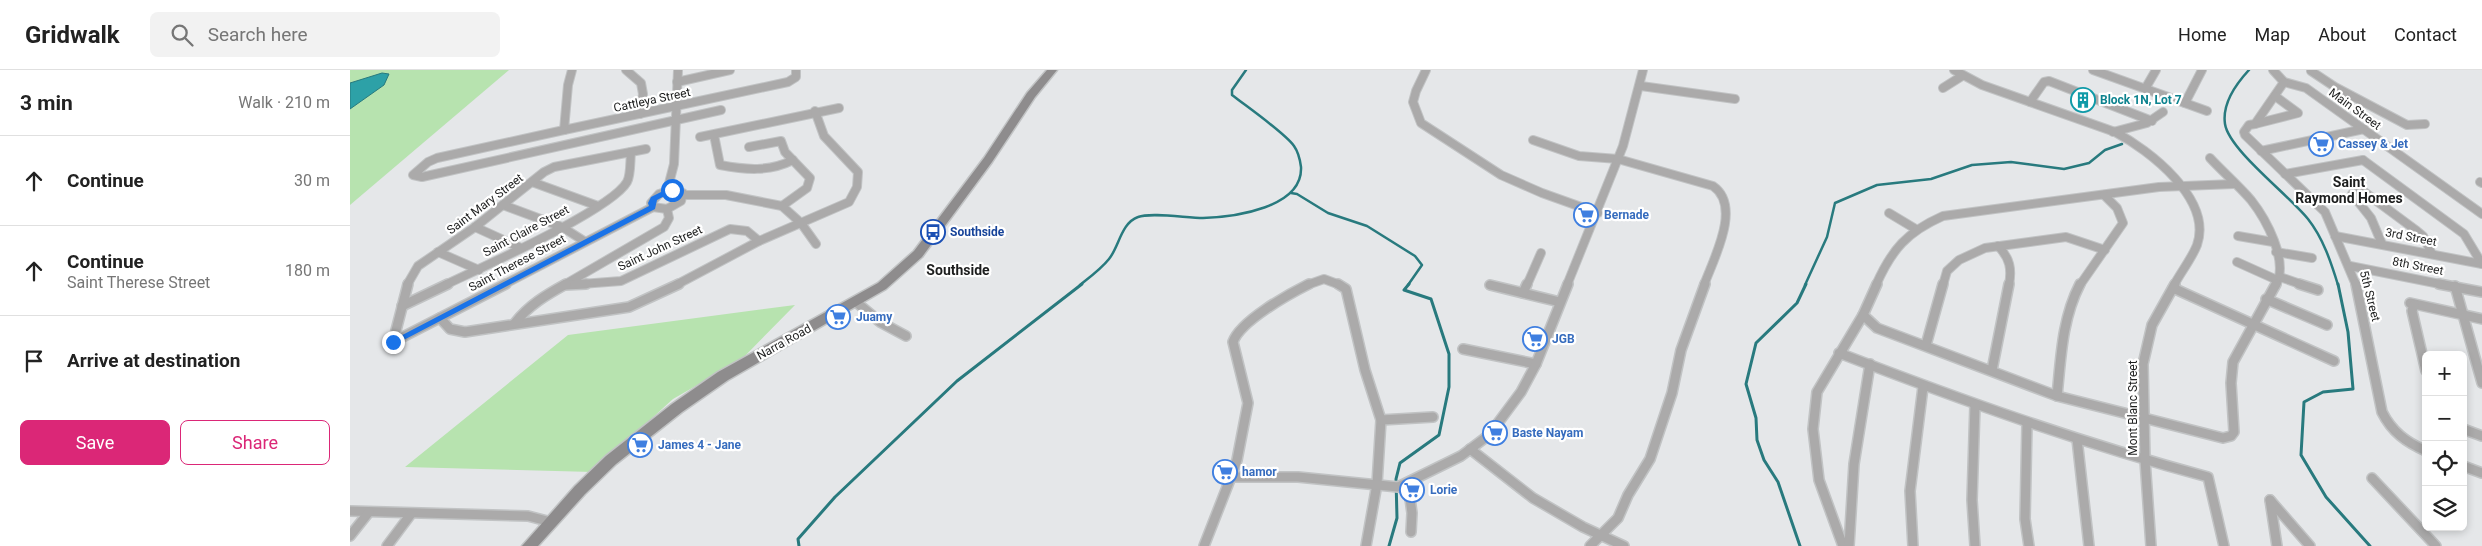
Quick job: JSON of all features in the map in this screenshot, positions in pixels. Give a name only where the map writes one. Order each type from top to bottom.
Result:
[{"type":"street","points":[[564,130],[568,85],[572,70]]},
{"type":"street","points":[[626,70],[637,76],[643,85],[640,114]]},
{"type":"street","points":[[667,191],[674,164],[678,70]]},
{"type":"street","points":[[677,82],[730,70]]},
{"type":"street","name":"Cattleya Street","points":[[676,120],[422,177],[414,177],[413,175],[437,158],[788,82],[796,77],[796,70]]},
{"type":"street","name":"Narra Road","points":[[529,546],[612,460],[678,408],[723,376],[882,286],[918,254],[988,160],[1031,95],[1052,70]]},
{"type":"street","points":[[1426,70],[1412,100],[1414,112],[1421,123],[1501,175],[1542,193],[1598,213]]},
{"type":"street","points":[[1232,478],[1298,477],[1400,486],[1470,450],[1489,435],[1507,412],[1536,364],[1618,159],[1641,86],[1644,70]]},
{"type":"street","name":"Mont Blanc Street","points":[[1954,70],[1962,76],[2113,132],[2144,150],[2182,185],[2194,204],[2199,232],[2194,253],[2152,325],[2144,364],[2145,460],[2151,546]]},
{"type":"street","points":[[2093,70],[2208,111]]},
{"type":"street","points":[[2145,89],[2156,70]]},
{"type":"street","points":[[2185,103],[2202,70]]},
{"type":"street","points":[[2255,124],[2284,82],[2273,70]]},
{"type":"street","points":[[2312,70],[2335,87],[2407,125],[2425,124]]},
{"type":"street","points":[[1943,88],[1962,76]]},
{"type":"street","points":[[2030,102],[2044,82],[2049,81],[2152,120]]},
{"type":"street","name":"Main Street","points":[[2284,82],[2306,88],[2482,214]]},
{"type":"street","points":[[1641,86],[1736,99]]},
{"type":"street","points":[[2244,132],[2249,126],[2298,113],[2275,96]]},
{"type":"street","points":[[700,137],[815,111],[838,108]]},
{"type":"street","points":[[676,120],[721,110]]},
{"type":"street","points":[[440,318],[446,328],[453,332],[629,307],[653,297],[760,241],[849,202],[856,187],[858,172],[824,136],[815,111]]},
{"type":"street","points":[[2113,132],[2152,120],[2163,112]]},
{"type":"street","points":[[2261,151],[2364,129]]},
{"type":"street","name":"5th Street","points":[[2244,132],[2261,151],[2325,212],[2350,266],[2357,286],[2382,412],[2387,425],[2397,435],[2422,449]]},
{"type":"street","points":[[714,135],[720,165],[746,170],[768,170],[780,168],[793,160]]},
{"type":"street","points":[[1533,140],[1579,156],[1618,159],[1713,186],[1721,190],[1726,196],[1727,207],[1722,236],[1681,350],[1672,393],[1650,459],[1628,495],[1618,518],[1590,546]]},
{"type":"street","points":[[748,147],[781,141],[785,152],[810,178],[807,188],[782,206]]},
{"type":"street","name":"Saint Mary Street","points":[[393,342],[408,282],[418,266],[475,227],[532,182],[554,168],[646,149]]},
{"type":"street","name":"Saint Claire Street","points":[[402,306],[479,270],[562,227],[617,194],[628,181],[631,152]]},
{"type":"street","points":[[1862,314],[1877,328],[2057,396],[2223,438],[2232,436],[2234,432],[2231,383],[2233,362],[2279,278],[2281,267],[2256,207],[2210,158]]},
{"type":"street","points":[[2285,174],[2365,158],[2464,234],[2482,264]]},
{"type":"street","points":[[532,182],[598,206]]},
{"type":"street","points":[[1843,546],[1819,480],[1813,429],[1817,392],[1862,314],[1888,257],[1899,241],[1914,228],[1934,219],[1958,212],[2182,185],[2234,184]]},
{"type":"street","points":[[684,195],[677,204],[667,208],[653,207],[651,203],[654,198],[667,191],[676,190],[684,195],[726,194],[782,206],[801,223],[816,244]]},
{"type":"street","points":[[2382,244],[2371,218],[2353,198],[2352,194],[2363,191],[2417,231],[2423,236],[2432,254]]},
{"type":"street","points":[[2057,396],[2064,328],[2071,303],[2082,282],[2124,223],[2117,208],[2104,195]]},
{"type":"street","points":[[503,205],[562,227],[584,241]]},
{"type":"street","name":"Saint Therese Street","points":[[393,342],[584,241],[653,207]]},
{"type":"street","points":[[515,323],[525,310],[536,301],[664,227],[669,222],[670,216],[667,208]]},
{"type":"street","points":[[1889,213],[1914,228]]},
{"type":"street","points":[[475,227],[521,248]]},
{"type":"street","name":"Saint John Street","points":[[565,285],[621,281],[722,229],[743,229],[754,234],[760,241]]},
{"type":"street","points":[[2238,236],[2272,242]]},
{"type":"street","name":"3rd Street","points":[[2336,236],[2482,264]]},
{"type":"street","points":[[1926,346],[1947,271],[1970,254],[1998,246],[2066,238],[2075,239],[2104,250]]},
{"type":"street","points":[[1992,370],[2011,273],[2007,255],[1998,246]]},
{"type":"street","points":[[438,252],[479,270]]},
{"type":"street","points":[[2276,252],[2312,258]]},
{"type":"street","points":[[1523,293],[1541,253]]},
{"type":"street","points":[[2237,262],[2318,290]]},
{"type":"street","name":"8th Street","points":[[2350,266],[2482,292]]},
{"type":"street","points":[[1204,546],[1232,478],[1248,403],[1233,339],[1238,332],[1292,293],[1314,281],[1330,280],[1346,289],[1365,370],[1377,402],[1381,420],[1377,484],[1366,546]]},
{"type":"street","points":[[1490,285],[1560,302]]},
{"type":"street","points":[[2455,286],[2482,383]]},
{"type":"street","points":[[2173,288],[2334,362]]},
{"type":"street","points":[[2266,299],[2327,325]]},
{"type":"street","points":[[856,302],[880,322],[906,336]]},
{"type":"street","points":[[2422,353],[2412,312],[2412,304],[2482,319]]},
{"type":"street","points":[[1463,349],[1536,364]]},
{"type":"street","points":[[1839,353],[1923,387],[2027,424],[2208,477],[2224,546]]},
{"type":"street","points":[[1849,546],[1854,464],[1870,364]]},
{"type":"street","points":[[1913,546],[1910,491],[1923,387]]},
{"type":"street","points":[[1975,405],[1972,500],[1975,546]]},
{"type":"street","points":[[1381,420],[1433,417]]},
{"type":"street","points":[[2027,424],[2025,519],[2029,546]]},
{"type":"street","points":[[2467,430],[2482,436]]},
{"type":"street","points":[[2077,440],[2089,546]]},
{"type":"street","points":[[1470,450],[1533,498],[1599,535],[1624,546]]},
{"type":"street","points":[[2467,467],[2482,473]]},
{"type":"street","points":[[2372,478],[2436,546]]},
{"type":"street","points":[[1400,486],[1412,513],[1411,532]]},
{"type":"street","points":[[2276,546],[2270,500],[2310,546]]},
{"type":"street","points":[[350,511],[528,516],[551,522]]},
{"type":"street","points":[[350,536],[368,512]]},
{"type":"street","points":[[387,546],[412,514]]},
{"type":"green space","points":[[350,70],[509,70],[350,205]]},
{"type":"green space","points":[[795,305],[741,360],[673,399],[593,472],[405,467],[568,335]]},
{"type":"water","points":[[382,73],[389,74],[384,85],[350,109],[350,83]]},
{"type":"waterway","points":[[1080,285],[1099,270],[1109,259],[1128,224],[1138,217],[1160,215],[1203,218],[1232,215],[1264,208],[1279,201],[1291,192],[1299,181],[1301,167],[1296,149],[1274,127],[1232,95],[1232,90],[1246,70]]},
{"type":"waterway","points":[[2249,70],[2235,88],[2228,102],[2225,124],[2229,135],[2248,159],[2308,219],[2322,242],[2338,285]]},
{"type":"waterway","points":[[1805,285],[1827,237],[1835,203],[1877,185],[1931,179],[1972,165],[2011,162],[2064,169],[2089,163],[2105,150],[2122,144]]},
{"type":"waterway","points":[[1291,193],[1297,194],[1328,213],[1367,226],[1415,256],[1422,265],[1408,285]]},
{"type":"waterway","points":[[799,546],[798,539],[835,497],[957,381],[1082,284]]},
{"type":"waterway","points":[[1389,546],[1397,518],[1396,479],[1400,463],[1439,435],[1449,387],[1449,354],[1431,299],[1404,290],[1409,284]]},
{"type":"waterway","points":[[1800,546],[1778,482],[1764,460],[1757,440],[1756,418],[1746,384],[1756,343],[1797,303],[1806,284]]},
{"type":"waterway","points":[[2338,284],[2348,332],[2353,389],[2323,392],[2304,402],[2301,455],[2326,497],[2370,546]]},
{"type":"place","name":"Block 1N, Lot 7","points":[[2083,100]]},
{"type":"place","name":"Cassey & Jet","points":[[2321,144]]},
{"type":"place","name":"Bernade","points":[[1586,215]]},
{"type":"place","name":"Southside","points":[[933,232]]},
{"type":"place","name":"Juamy","points":[[838,317]]},
{"type":"place","name":"JGB","points":[[1535,339]]},
{"type":"place","name":"Baste Nayam","points":[[1495,433]]},
{"type":"place","name":"James 4 - Jane","points":[[640,445]]},
{"type":"place","name":"hamor","points":[[1225,472]]},
{"type":"place","name":"Lorie","points":[[1412,490]]},
{"type":"district","name":"Saint Raymond Homes","points":[[2349,190]]},
{"type":"district","name":"Southside","points":[[958,270]]},
{"type":"route","points":[[393,342],[511,282],[584,241],[653,207],[651,203],[654,198],[659,194],[672,190]]}]
